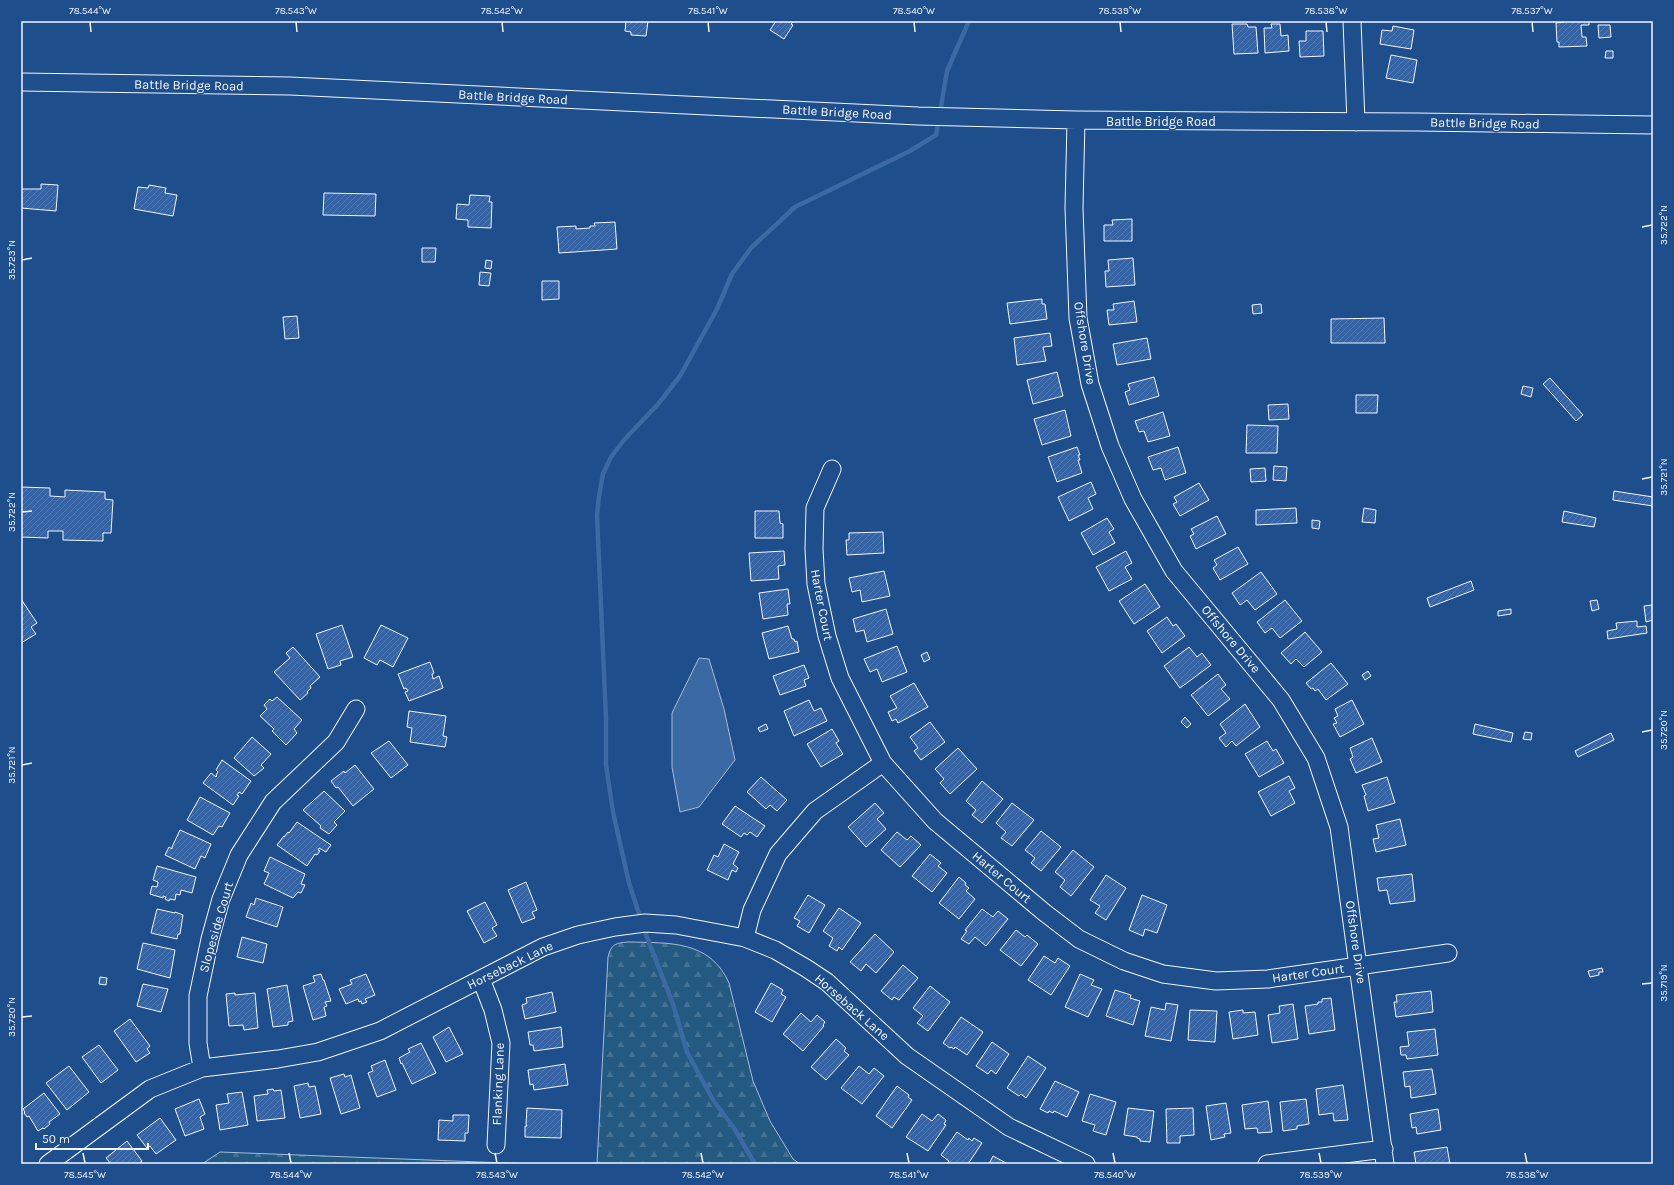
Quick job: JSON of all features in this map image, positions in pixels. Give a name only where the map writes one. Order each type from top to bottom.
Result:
[{"type":"street","points":[[1352,21],[1356,122]]},
{"type":"street","name":"Battle Bridge Road","points":[[21,82],[290,86],[918,116],[1076,120],[1653,125]]},
{"type":"street","name":"Offshore Drive","points":[[1076,120],[1074,208],[1078,318],[1090,384],[1110,446],[1133,499],[1174,571],[1281,700],[1316,758],[1339,827],[1384,1157]]},
{"type":"street","name":"Harter Court","points":[[832,469],[814,508],[814,549],[816,584],[827,636],[840,678],[883,763],[935,821],[1045,913],[1079,939],[1124,961],[1163,974],[1216,981],[1268,979],[1448,953]]},
{"type":"street","name":"Slopeside Court","points":[[202,1068],[198,1043],[198,996],[210,939],[221,899],[239,855],[273,802],[336,742],[356,709]]},
{"type":"street","points":[[744,938],[752,910],[778,854],[815,812],[883,763]]},
{"type":"street","name":"Horseback Lane","points":[[48,1164],[150,1089],[202,1068],[278,1059],[318,1052],[380,1031],[543,947],[578,935],[615,927],[645,923],[676,925],[744,938],[775,950],[806,968],[826,982],[907,1056],[1010,1127],[1086,1164]]},
{"type":"street","name":"Flanking Lane","points":[[481,979],[493,1010],[501,1043],[496,1145]]},
{"type":"street","points":[[1267,1164],[1384,1157]]},
{"type":"green space","points":[[620,943],[673,944],[687,947],[700,951],[721,969],[729,983],[753,1081],[770,1121],[793,1159],[800,1164],[597,1164],[608,957],[612,947]]},
{"type":"green space","points":[[220,1152],[532,1164],[202,1164]]},
{"type":"shaded area","points":[[699,658],[709,659],[724,709],[735,760],[699,807],[680,812],[672,767],[672,713]]},
{"type":"building","points":[[626,21],[648,21],[646,36],[631,35],[631,32],[625,31]]},
{"type":"building","points":[[776,21],[794,21],[784,39],[770,30]]},
{"type":"building","points":[[1564,21],[1589,21],[1589,25],[1581,25],[1582,37],[1586,37],[1587,46],[1559,47],[1559,42],[1557,42],[1556,23]]},
{"type":"building","points":[[1232,24],[1247,24],[1248,27],[1256,27],[1258,53],[1234,54]]},
{"type":"building","points":[[1271,24],[1280,24],[1281,36],[1288,35],[1289,51],[1265,53],[1264,28],[1272,28]]},
{"type":"building","points":[[1598,25],[1610,25],[1611,37],[1599,38]]},
{"type":"building","points":[[1393,26],[1414,30],[1411,49],[1380,44],[1382,30],[1392,31]]},
{"type":"building","points":[[1306,31],[1323,31],[1324,56],[1300,57],[1299,41],[1306,41]]},
{"type":"building","points":[[1606,51],[1613,51],[1613,58],[1605,58]]},
{"type":"building","points":[[1391,55],[1417,60],[1413,83],[1386,78]]},
{"type":"building","points":[[41,184],[58,185],[56,211],[21,208],[21,189],[41,189]]},
{"type":"building","points":[[149,185],[166,188],[165,193],[177,195],[173,216],[134,209],[138,187],[148,188]]},
{"type":"building","points":[[324,193],[376,194],[375,216],[323,215]]},
{"type":"building","points":[[470,195],[490,196],[489,202],[492,202],[491,228],[468,227],[468,220],[456,219],[457,204],[469,205]]},
{"type":"building","points":[[1132,219],[1132,241],[1104,241],[1104,225],[1113,225],[1112,220]]},
{"type":"building","points":[[615,222],[617,249],[559,253],[557,227],[576,226],[576,229],[590,228],[590,226],[595,226],[594,223]]},
{"type":"building","points":[[422,248],[436,248],[435,262],[422,262]]},
{"type":"building","points":[[1133,258],[1135,285],[1106,287],[1105,271],[1109,271],[1108,260]]},
{"type":"building","points":[[486,260],[492,261],[491,269],[485,268]]},
{"type":"building","points":[[480,272],[491,273],[489,286],[479,285]]},
{"type":"building","points":[[542,281],[559,281],[559,299],[542,300]]},
{"type":"building","points":[[1042,299],[1042,304],[1045,304],[1047,319],[1010,324],[1007,303]]},
{"type":"building","points":[[1134,301],[1137,322],[1109,325],[1107,310],[1114,310],[1113,304]]},
{"type":"building","points":[[1261,304],[1262,313],[1253,314],[1252,305]]},
{"type":"building","points":[[297,316],[299,338],[285,339],[283,317]]},
{"type":"building","points":[[1384,318],[1385,343],[1331,343],[1331,319]]},
{"type":"building","points":[[1050,333],[1052,346],[1043,347],[1046,361],[1017,365],[1014,338]]},
{"type":"building","points":[[1147,338],[1151,359],[1117,365],[1113,344]]},
{"type":"building","points":[[1057,372],[1063,396],[1033,404],[1027,380]]},
{"type":"building","points":[[1154,377],[1159,396],[1129,405],[1125,392],[1130,390],[1128,384]]},
{"type":"building","points":[[1550,378],[1583,415],[1576,421],[1543,384]]},
{"type":"building","points":[[1523,386],[1533,388],[1531,397],[1521,394]]},
{"type":"building","points":[[1356,395],[1378,395],[1377,413],[1356,413]]},
{"type":"building","points":[[1288,404],[1289,419],[1269,420],[1268,405]]},
{"type":"building","points":[[1065,410],[1071,436],[1042,445],[1034,419]]},
{"type":"building","points":[[1163,412],[1170,436],[1148,442],[1144,431],[1139,432],[1135,421]]},
{"type":"building","points":[[1247,425],[1278,426],[1277,453],[1246,453]]},
{"type":"building","points":[[1077,447],[1080,455],[1078,455],[1080,460],[1078,460],[1082,473],[1057,482],[1048,457]]},
{"type":"building","points":[[1178,447],[1186,473],[1165,480],[1161,468],[1153,470],[1148,457]]},
{"type":"building","points":[[1274,466],[1287,467],[1286,481],[1273,480]]},
{"type":"building","points":[[1265,468],[1266,481],[1251,482],[1250,469]]},
{"type":"building","points":[[1091,482],[1096,494],[1088,498],[1093,509],[1069,521],[1058,497]]},
{"type":"building","points":[[1199,483],[1209,500],[1180,516],[1173,504],[1177,502],[1174,497]]},
{"type":"building","points":[[21,487],[50,488],[50,496],[65,497],[65,490],[105,492],[105,499],[113,500],[111,533],[103,533],[103,541],[63,540],[63,531],[48,531],[48,538],[21,537]]},
{"type":"building","points":[[1614,491],[1653,497],[1653,506],[1613,500]]},
{"type":"building","points":[[1296,508],[1297,523],[1256,525],[1256,510]]},
{"type":"building","points":[[1364,508],[1376,510],[1375,523],[1362,522]]},
{"type":"building","points":[[755,511],[779,511],[780,523],[783,524],[783,538],[755,538]]},
{"type":"building","points":[[1564,511],[1596,518],[1594,527],[1562,522]]},
{"type":"building","points":[[1217,516],[1226,534],[1196,549],[1190,536],[1194,534],[1191,529]]},
{"type":"building","points":[[1107,518],[1114,529],[1109,532],[1115,543],[1093,555],[1081,533]]},
{"type":"building","points":[[1312,520],[1320,521],[1319,529],[1312,528]]},
{"type":"building","points":[[883,532],[884,553],[847,555],[846,540],[849,540],[849,533]]},
{"type":"building","points":[[1238,547],[1248,564],[1220,580],[1213,568],[1217,565],[1214,560]]},
{"type":"building","points":[[784,551],[785,565],[778,566],[779,579],[751,581],[749,553]]},
{"type":"building","points":[[1126,551],[1132,563],[1125,567],[1132,579],[1109,591],[1096,567]]},
{"type":"building","points":[[884,571],[890,596],[862,602],[860,590],[852,592],[849,578]]},
{"type":"building","points":[[1261,572],[1277,594],[1255,610],[1247,600],[1240,605],[1232,593]]},
{"type":"building","points":[[1471,581],[1474,590],[1430,607],[1427,598]]},
{"type":"building","points":[[1145,584],[1160,607],[1134,624],[1119,601]]},
{"type":"building","points":[[788,589],[790,604],[787,604],[788,615],[763,619],[759,593]]},
{"type":"building","points":[[21,599],[37,623],[31,627],[36,634],[21,643]]},
{"type":"building","points":[[1285,600],[1302,621],[1280,638],[1272,628],[1265,633],[1257,622]]},
{"type":"building","points":[[1597,600],[1599,609],[1592,611],[1590,601]]},
{"type":"building","points":[[1652,605],[1653,620],[1646,622],[1644,606]]},
{"type":"building","points":[[886,609],[893,634],[867,642],[864,630],[856,632],[853,619]]},
{"type":"building","points":[[1511,609],[1511,614],[1498,616],[1498,611]]},
{"type":"building","points":[[1167,617],[1173,626],[1176,624],[1185,636],[1162,653],[1147,631]]},
{"type":"building","points":[[1637,621],[1637,627],[1646,626],[1647,633],[1608,639],[1607,631],[1617,629],[1616,623]]},
{"type":"building","points":[[342,625],[353,657],[340,661],[341,665],[328,669],[316,634]]},
{"type":"building","points":[[381,625],[408,638],[393,667],[380,660],[377,665],[364,658]]},
{"type":"building","points":[[788,626],[792,639],[794,639],[795,642],[797,641],[799,652],[769,659],[762,633]]},
{"type":"building","points":[[1305,632],[1322,652],[1304,667],[1296,659],[1291,664],[1281,653]]},
{"type":"building","points":[[897,646],[907,672],[882,682],[877,669],[870,672],[864,659]]},
{"type":"building","points":[[293,647],[320,677],[310,686],[311,688],[307,692],[308,693],[300,700],[274,672],[290,658],[286,653]]},
{"type":"building","points":[[1189,647],[1197,657],[1202,653],[1211,665],[1180,688],[1164,666]]},
{"type":"building","points":[[927,652],[930,659],[924,662],[921,655]]},
{"type":"building","points":[[430,662],[434,673],[432,674],[433,679],[439,676],[443,688],[409,701],[405,692],[408,691],[406,688],[404,689],[398,674]]},
{"type":"building","points":[[1331,663],[1348,684],[1326,700],[1318,689],[1315,691],[1313,688],[1311,689],[1306,683]]},
{"type":"building","points":[[804,665],[809,678],[804,680],[806,686],[780,695],[773,676]]},
{"type":"building","points":[[1368,671],[1371,676],[1365,680],[1362,675]]},
{"type":"building","points":[[1218,674],[1226,685],[1221,689],[1230,699],[1208,716],[1191,695]]},
{"type":"building","points":[[914,683],[928,707],[898,723],[896,719],[892,721],[888,712],[897,708],[890,696]]},
{"type":"building","points":[[277,697],[302,720],[294,729],[297,733],[286,745],[272,731],[274,729],[260,716],[267,709],[264,705],[270,699],[272,701]]},
{"type":"building","points":[[809,700],[814,711],[821,708],[827,721],[794,736],[784,711]]},
{"type":"building","points":[[1352,700],[1364,724],[1340,737],[1333,724],[1337,723],[1334,718],[1338,716],[1335,709]]},
{"type":"building","points":[[1245,704],[1260,727],[1236,746],[1232,741],[1226,747],[1219,738],[1226,733],[1220,724]]},
{"type":"building","points":[[409,711],[446,716],[443,736],[447,737],[445,747],[410,742],[412,728],[407,727]]},
{"type":"building","points":[[1185,717],[1191,724],[1187,728],[1181,722]]},
{"type":"building","points":[[930,722],[945,742],[921,760],[914,751],[918,748],[910,737]]},
{"type":"building","points":[[766,724],[768,729],[760,732],[758,728]]},
{"type":"building","points":[[1475,724],[1513,733],[1511,742],[1473,734]]},
{"type":"building","points":[[832,729],[839,741],[836,743],[843,754],[821,767],[807,744]]},
{"type":"building","points":[[1525,732],[1532,733],[1531,740],[1523,739]]},
{"type":"building","points":[[1611,733],[1614,740],[1578,757],[1575,751]]},
{"type":"building","points":[[252,737],[271,754],[261,765],[264,768],[254,776],[234,758]]},
{"type":"building","points":[[1372,738],[1382,762],[1356,773],[1350,759],[1353,757],[1350,748]]},
{"type":"building","points":[[389,741],[408,765],[391,778],[371,753]]},
{"type":"building","points":[[1267,741],[1273,751],[1276,749],[1284,763],[1259,777],[1245,754]]},
{"type":"building","points":[[958,748],[977,769],[950,794],[940,783],[944,779],[935,769]]},
{"type":"building","points":[[222,760],[251,781],[242,794],[239,792],[237,795],[239,796],[233,805],[203,783],[211,773],[216,777],[217,776],[216,775],[218,772],[216,770]]},
{"type":"building","points":[[355,765],[374,789],[353,806],[338,787],[336,788],[331,781]]},
{"type":"building","points":[[1289,776],[1295,788],[1289,791],[1295,803],[1271,816],[1258,792]]},
{"type":"building","points":[[761,777],[787,800],[777,811],[770,805],[766,809],[747,792]]},
{"type":"building","points":[[1387,777],[1395,803],[1368,811],[1364,796],[1366,795],[1362,785]]},
{"type":"building","points":[[982,781],[1003,799],[982,823],[972,815],[976,810],[966,801]]},
{"type":"building","points":[[324,791],[345,811],[334,822],[337,825],[329,834],[320,828],[321,826],[303,810]]},
{"type":"building","points":[[200,797],[230,813],[222,827],[219,826],[213,835],[187,820]]},
{"type":"building","points":[[875,803],[884,813],[877,819],[886,829],[866,847],[848,827]]},
{"type":"building","points":[[1012,803],[1034,820],[1012,846],[1001,838],[1006,832],[996,823]]},
{"type":"building","points":[[735,806],[765,826],[757,837],[750,832],[747,835],[744,833],[741,837],[722,824]]},
{"type":"building","points":[[1400,819],[1406,845],[1376,852],[1373,839],[1379,838],[1376,825]]},
{"type":"building","points":[[297,822],[331,845],[326,852],[319,848],[318,850],[320,851],[317,855],[315,854],[307,866],[277,845]]},
{"type":"building","points":[[180,830],[211,844],[205,858],[201,856],[195,869],[165,855],[169,847],[172,849]]},
{"type":"building","points":[[1041,831],[1061,847],[1041,871],[1031,863],[1035,858],[1025,850]]},
{"type":"building","points":[[897,832],[907,840],[911,836],[921,845],[900,867],[881,850]]},
{"type":"building","points":[[724,844],[739,852],[733,864],[738,868],[736,872],[732,870],[728,880],[707,870],[714,855],[718,857]]},
{"type":"building","points":[[1073,850],[1094,867],[1071,896],[1060,887],[1065,880],[1055,872]]},
{"type":"building","points":[[930,854],[941,863],[938,866],[947,873],[932,892],[912,876]]},
{"type":"building","points":[[270,857],[305,874],[301,884],[305,885],[301,893],[298,892],[293,898],[264,884],[269,873],[264,871]]},
{"type":"building","points":[[157,866],[196,877],[192,893],[181,890],[180,895],[176,894],[175,900],[170,899],[169,901],[165,899],[166,897],[163,896],[163,898],[150,894],[152,886],[157,887],[158,882],[153,880]]},
{"type":"building","points":[[1412,874],[1415,901],[1390,904],[1387,890],[1379,891],[1377,878]]},
{"type":"building","points":[[1106,875],[1126,888],[1106,920],[1095,913],[1100,906],[1090,900]]},
{"type":"building","points":[[959,877],[969,888],[966,891],[975,899],[959,919],[939,903]]},
{"type":"building","points":[[526,882],[537,910],[532,912],[535,918],[522,923],[508,890]]},
{"type":"building","points":[[808,895],[825,905],[809,933],[797,926],[800,921],[794,918]]},
{"type":"building","points":[[1142,895],[1167,905],[1157,933],[1145,929],[1143,936],[1129,930]]},
{"type":"building","points":[[256,898],[283,907],[277,927],[246,917],[251,903],[254,905]]},
{"type":"building","points":[[485,902],[497,925],[492,928],[497,936],[484,943],[467,911]]},
{"type":"building","points":[[839,908],[861,923],[842,950],[839,947],[837,951],[829,946],[833,938],[823,931]]},
{"type":"building","points":[[157,909],[183,915],[180,934],[178,934],[177,939],[151,933]]},
{"type":"building","points":[[982,909],[993,917],[998,911],[1008,919],[986,946],[975,937],[969,944],[961,939],[967,931],[965,930]]},
{"type":"building","points":[[1016,930],[1025,937],[1027,935],[1038,944],[1021,966],[1000,950]]},
{"type":"building","points":[[875,934],[894,952],[876,973],[866,964],[861,971],[850,962]]},
{"type":"building","points":[[242,937],[267,944],[263,963],[237,957]]},
{"type":"building","points":[[143,943],[175,950],[170,978],[137,969]]},
{"type":"building","points":[[1044,956],[1055,963],[1058,958],[1070,966],[1051,995],[1028,980]]},
{"type":"building","points":[[903,965],[918,978],[899,1000],[894,997],[892,1000],[881,991]]},
{"type":"building","points":[[1602,968],[1603,972],[1599,972],[1599,975],[1590,977],[1588,971]]},
{"type":"building","points":[[321,974],[331,1001],[325,1002],[327,1006],[324,1007],[326,1016],[313,1020],[303,986],[315,982],[313,976]]},
{"type":"building","points":[[366,974],[375,995],[365,999],[367,1002],[362,1004],[358,999],[346,1004],[339,989],[352,984],[350,980]]},
{"type":"building","points":[[1080,974],[1094,980],[1091,985],[1102,989],[1088,1017],[1065,1007]]},
{"type":"building","points":[[100,977],[107,978],[106,985],[99,984]]},
{"type":"building","points":[[771,983],[783,990],[781,994],[786,997],[772,1022],[755,1012]]},
{"type":"building","points":[[143,984],[168,989],[161,1012],[137,1006]]},
{"type":"building","points":[[287,985],[293,1021],[288,1022],[288,1025],[273,1027],[267,989]]},
{"type":"building","points":[[930,986],[950,1002],[928,1031],[917,1023],[923,1016],[913,1008]]},
{"type":"building","points":[[1115,990],[1131,995],[1130,998],[1140,1001],[1133,1025],[1106,1016]]},
{"type":"building","points":[[1431,991],[1433,1012],[1396,1017],[1394,1002],[1397,1002],[1396,995]]},
{"type":"building","points":[[552,992],[556,1012],[525,1019],[522,1005],[527,1003],[526,998]]},
{"type":"building","points":[[235,993],[235,995],[255,993],[258,1028],[244,1030],[243,1025],[229,1026],[226,994]]},
{"type":"building","points":[[1331,998],[1335,1030],[1309,1034],[1305,1006],[1318,1004],[1318,1002],[1322,1002],[1322,999]]},
{"type":"building","points":[[1166,1003],[1178,1005],[1171,1041],[1145,1036],[1151,1007],[1165,1010]]},
{"type":"building","points":[[1293,1004],[1298,1039],[1272,1043],[1268,1015],[1280,1013],[1279,1006]]},
{"type":"building","points":[[1190,1010],[1217,1011],[1215,1042],[1188,1040]]},
{"type":"building","points":[[1243,1010],[1243,1013],[1255,1012],[1258,1035],[1233,1039],[1229,1012]]},
{"type":"building","points":[[801,1013],[811,1022],[817,1015],[825,1022],[823,1025],[824,1026],[803,1051],[783,1034]]},
{"type":"building","points":[[961,1017],[983,1032],[967,1055],[955,1047],[954,1049],[951,1047],[950,1048],[943,1043]]},
{"type":"building","points":[[130,1019],[150,1046],[147,1049],[150,1053],[136,1062],[114,1031]]},
{"type":"building","points":[[449,1027],[463,1054],[446,1062],[433,1037]]},
{"type":"building","points":[[561,1027],[563,1047],[534,1051],[533,1045],[530,1045],[528,1032]]},
{"type":"building","points":[[1435,1029],[1438,1055],[1407,1059],[1406,1055],[1401,1055],[1400,1047],[1409,1046],[1407,1032]]},
{"type":"building","points":[[836,1039],[846,1048],[844,1051],[849,1055],[826,1080],[811,1067]]},
{"type":"building","points":[[992,1042],[1009,1054],[996,1074],[991,1070],[988,1074],[976,1066]]},
{"type":"building","points":[[421,1043],[436,1073],[412,1084],[399,1058],[410,1052],[408,1049]]},
{"type":"building","points":[[99,1045],[118,1070],[101,1083],[82,1057]]},
{"type":"building","points":[[1028,1056],[1046,1068],[1026,1098],[1021,1094],[1019,1096],[1007,1088]]},
{"type":"building","points":[[385,1060],[396,1090],[377,1097],[368,1073],[373,1071],[371,1066]]},
{"type":"building","points":[[565,1064],[568,1085],[534,1090],[533,1084],[530,1085],[528,1070]]},
{"type":"building","points":[[69,1066],[89,1092],[67,1110],[46,1083]]},
{"type":"building","points":[[859,1066],[869,1074],[874,1068],[884,1076],[862,1104],[841,1088]]},
{"type":"building","points":[[1432,1069],[1436,1094],[1411,1098],[1410,1086],[1405,1087],[1403,1072]]},
{"type":"building","points":[[344,1074],[345,1077],[351,1075],[360,1108],[341,1114],[330,1078]]},
{"type":"building","points":[[1055,1081],[1079,1092],[1067,1117],[1054,1111],[1053,1113],[1049,1111],[1048,1113],[1040,1109]]},
{"type":"building","points":[[308,1083],[309,1087],[315,1086],[321,1114],[300,1118],[294,1086]]},
{"type":"building","points":[[1343,1085],[1348,1120],[1334,1121],[1333,1113],[1319,1115],[1316,1089]]},
{"type":"building","points":[[897,1086],[909,1095],[908,1097],[912,1100],[892,1128],[876,1116]]},
{"type":"building","points":[[273,1089],[274,1091],[281,1090],[285,1118],[257,1121],[254,1096],[268,1094],[267,1090]]},
{"type":"building","points":[[242,1092],[248,1125],[220,1130],[216,1105],[229,1103],[227,1094]]},
{"type":"building","points":[[44,1093],[60,1114],[49,1122],[50,1124],[44,1129],[43,1128],[38,1131],[29,1116],[27,1117],[24,1113],[25,1112],[23,1109]]},
{"type":"building","points":[[1090,1094],[1116,1102],[1106,1135],[1093,1131],[1095,1125],[1082,1121]]},
{"type":"building","points":[[199,1099],[205,1114],[200,1117],[204,1129],[185,1136],[175,1109]]},
{"type":"building","points":[[1306,1099],[1309,1124],[1297,1126],[1297,1129],[1283,1131],[1280,1102]]},
{"type":"building","points":[[1268,1101],[1272,1132],[1258,1133],[1257,1128],[1245,1129],[1242,1105]]},
{"type":"building","points":[[1226,1103],[1231,1133],[1224,1134],[1225,1137],[1211,1140],[1206,1106]]},
{"type":"building","points":[[527,1108],[562,1110],[561,1138],[525,1137],[525,1126],[527,1126]]},
{"type":"building","points":[[1128,1108],[1154,1111],[1150,1142],[1140,1141],[1137,1137],[1124,1135]]},
{"type":"building","points":[[1193,1108],[1194,1135],[1180,1136],[1180,1143],[1167,1143],[1166,1109]]},
{"type":"building","points":[[1438,1109],[1441,1130],[1417,1134],[1416,1127],[1412,1128],[1410,1114]]},
{"type":"building","points":[[922,1114],[932,1121],[938,1114],[946,1120],[944,1124],[946,1125],[928,1151],[906,1137]]},
{"type":"building","points":[[453,1115],[469,1115],[468,1133],[465,1133],[465,1141],[438,1140],[439,1120],[453,1121]]},
{"type":"building","points":[[160,1118],[176,1140],[156,1154],[150,1146],[147,1148],[137,1135]]},
{"type":"building","points":[[957,1132],[968,1140],[969,1138],[972,1141],[974,1138],[982,1143],[968,1164],[947,1164],[949,1161],[941,1155]]},
{"type":"building","points":[[127,1141],[142,1161],[142,1164],[111,1164],[106,1158]]},
{"type":"building","points":[[1447,1147],[1450,1164],[1416,1164],[1414,1152]]},
{"type":"building","points":[[993,1156],[1006,1163],[1006,1164],[989,1164]]},
{"type":"waterway","points":[[940,113],[947,71],[969,21]]},
{"type":"waterway","points":[[641,920],[629,883],[613,812],[606,765],[606,719],[597,515],[603,474],[611,457],[624,440],[659,403],[680,376],[717,309],[732,274],[751,248],[795,207],[910,151],[936,135],[939,120]]},
{"type":"waterway","points":[[643,927],[673,1004],[687,1052],[713,1100],[734,1128],[755,1164]]}]
